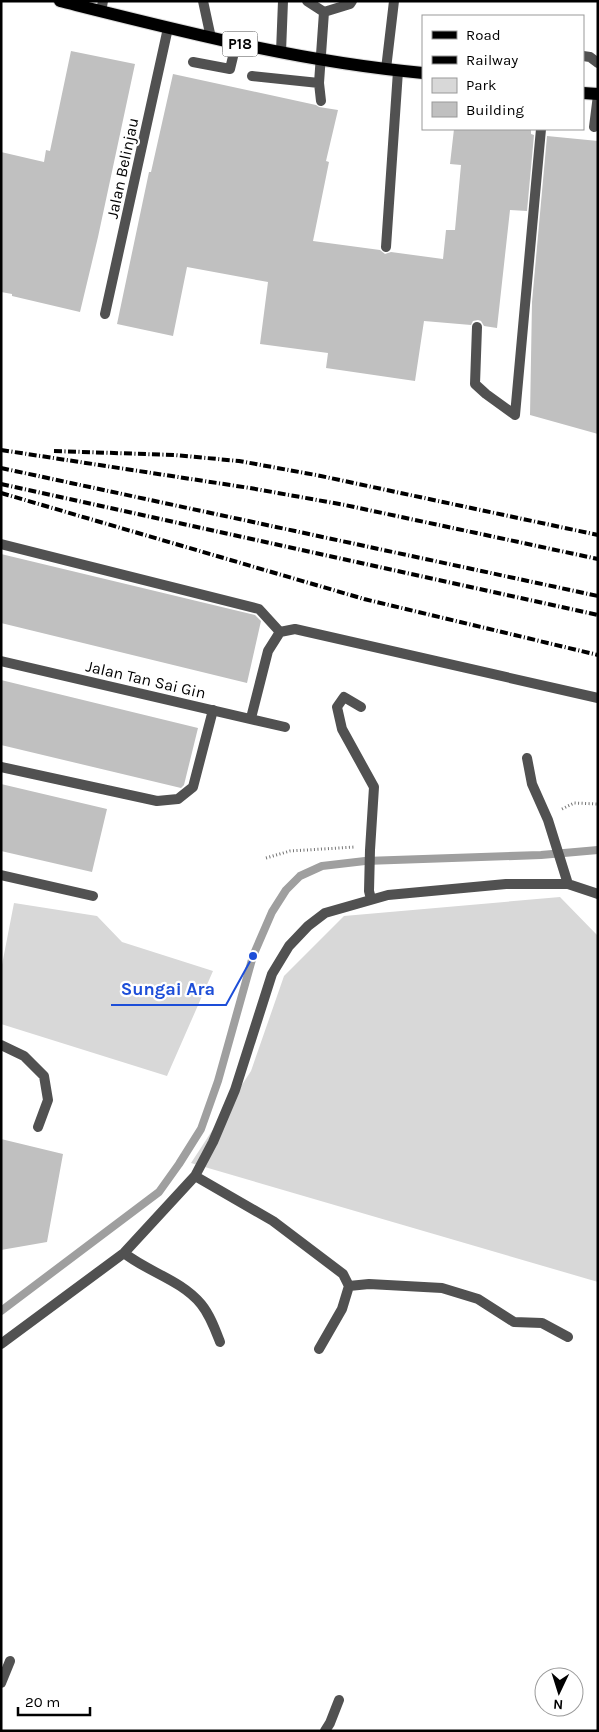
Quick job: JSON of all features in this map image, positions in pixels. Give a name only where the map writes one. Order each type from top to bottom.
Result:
[{"type":"main road","name":"P18","points":[[60,1],[102,6],[168,28],[236,44],[320,60],[422,73]]},
{"type":"main road","points":[[584,94],[598,95]]},
{"type":"street","points":[[203,1],[211,38]]},
{"type":"street","points":[[281,52],[284,1]]},
{"type":"street","points":[[307,1],[324,12]]},
{"type":"street","points":[[324,12],[350,4],[352,1]]},
{"type":"street","points":[[386,247],[394,1]]},
{"type":"street","points":[[321,101],[319,83],[324,12]]},
{"type":"street","name":"Jalan Belinjau","points":[[105,314],[168,28]]},
{"type":"street","points":[[193,62],[230,69],[236,44]]},
{"type":"street","points":[[584,56],[590,57],[598,63]]},
{"type":"street","points":[[252,76],[319,83]]},
{"type":"street","points":[[596,127],[598,95]]},
{"type":"street","points":[[477,326],[475,384],[515,415],[541,130]]},
{"type":"street","points":[[1,544],[259,609],[280,632]]},
{"type":"street","points":[[250,718],[268,651],[280,632],[295,629],[598,698]]},
{"type":"street","name":"Jalan Tan Sai Gin","points":[[1,660],[285,727]]},
{"type":"street","points":[[361,707],[344,697],[337,707],[342,729],[374,787],[370,895]]},
{"type":"street","points":[[1,767],[157,801],[178,799],[193,787],[213,710]]},
{"type":"street","points":[[527,758],[532,784],[548,820],[568,884]]},
{"type":"street","points":[[1,875],[93,896]]},
{"type":"street","points":[[1,1344],[124,1253],[195,1176],[213,1142],[235,1090],[272,974],[289,946],[308,926],[325,913],[370,895],[506,884],[568,884],[598,894]]},
{"type":"street","points":[[1,1045],[24,1056],[44,1076],[48,1100],[38,1127]]},
{"type":"street","points":[[195,1176],[273,1221],[343,1274],[350,1286],[342,1309],[319,1349]]},
{"type":"street","points":[[124,1253],[183,1289],[200,1304],[212,1322],[220,1342]]},
{"type":"street","points":[[350,1286],[369,1284],[442,1288],[478,1299],[514,1322],[542,1323],[568,1337]]},
{"type":"street","points":[[1,1683],[10,1662]]},
{"type":"street","points":[[325,1731],[330,1723],[338,1700]]},
{"type":"path","points":[[548,820],[559,810],[574,803],[598,804]]},
{"type":"path","points":[[266,858],[290,851],[371,848]]},
{"type":"green space","points":[[560,897],[598,936],[598,1282],[191,1163],[251,1071],[284,976],[344,916]]},
{"type":"green space","points":[[14,903],[97,916],[122,942],[213,971],[167,1076],[1,1024],[1,970]]},
{"type":"building","points":[[71,51],[135,64],[80,312],[1,292],[1,152],[44,162],[46,150],[50,151]]},
{"type":"building","points":[[173,74],[338,110],[326,161],[329,162],[313,241],[380,250],[385,254],[391,252],[443,259],[446,230],[455,230],[461,165],[450,164],[454,130],[531,130],[531,134],[534,135],[527,211],[510,210],[497,328],[484,326],[478,320],[473,321],[471,325],[424,321],[415,381],[326,368],[328,353],[260,344],[268,282],[187,267],[173,336],[117,324],[149,172],[151,172]]},
{"type":"building","points":[[547,136],[598,141],[598,434],[530,415],[532,302]]},
{"type":"building","points":[[1,554],[255,615],[261,621],[247,683],[1,623]]},
{"type":"building","points":[[1,680],[198,728],[184,785],[181,788],[1,745]]},
{"type":"building","points":[[1,784],[107,809],[92,872],[1,851]]},
{"type":"building","points":[[1,1139],[63,1154],[47,1242],[1,1250]]},
{"type":"waterway","points":[[1,1311],[159,1192],[179,1164],[201,1129],[218,1081],[253,956],[272,912],[286,890],[300,876],[322,866],[365,861],[541,855],[598,850]]},
{"type":"railway","points":[[1,450],[250,488],[345,505],[598,559]]},
{"type":"railway","points":[[54,451],[174,455],[239,461],[316,475],[598,535]]},
{"type":"railway","points":[[1,468],[598,596]]},
{"type":"railway","points":[[1,484],[598,615]]},
{"type":"railway","points":[[1,493],[364,599],[598,655]]},
{"type":"place","name":"Sungai Ara","points":[[253,956]]}]
